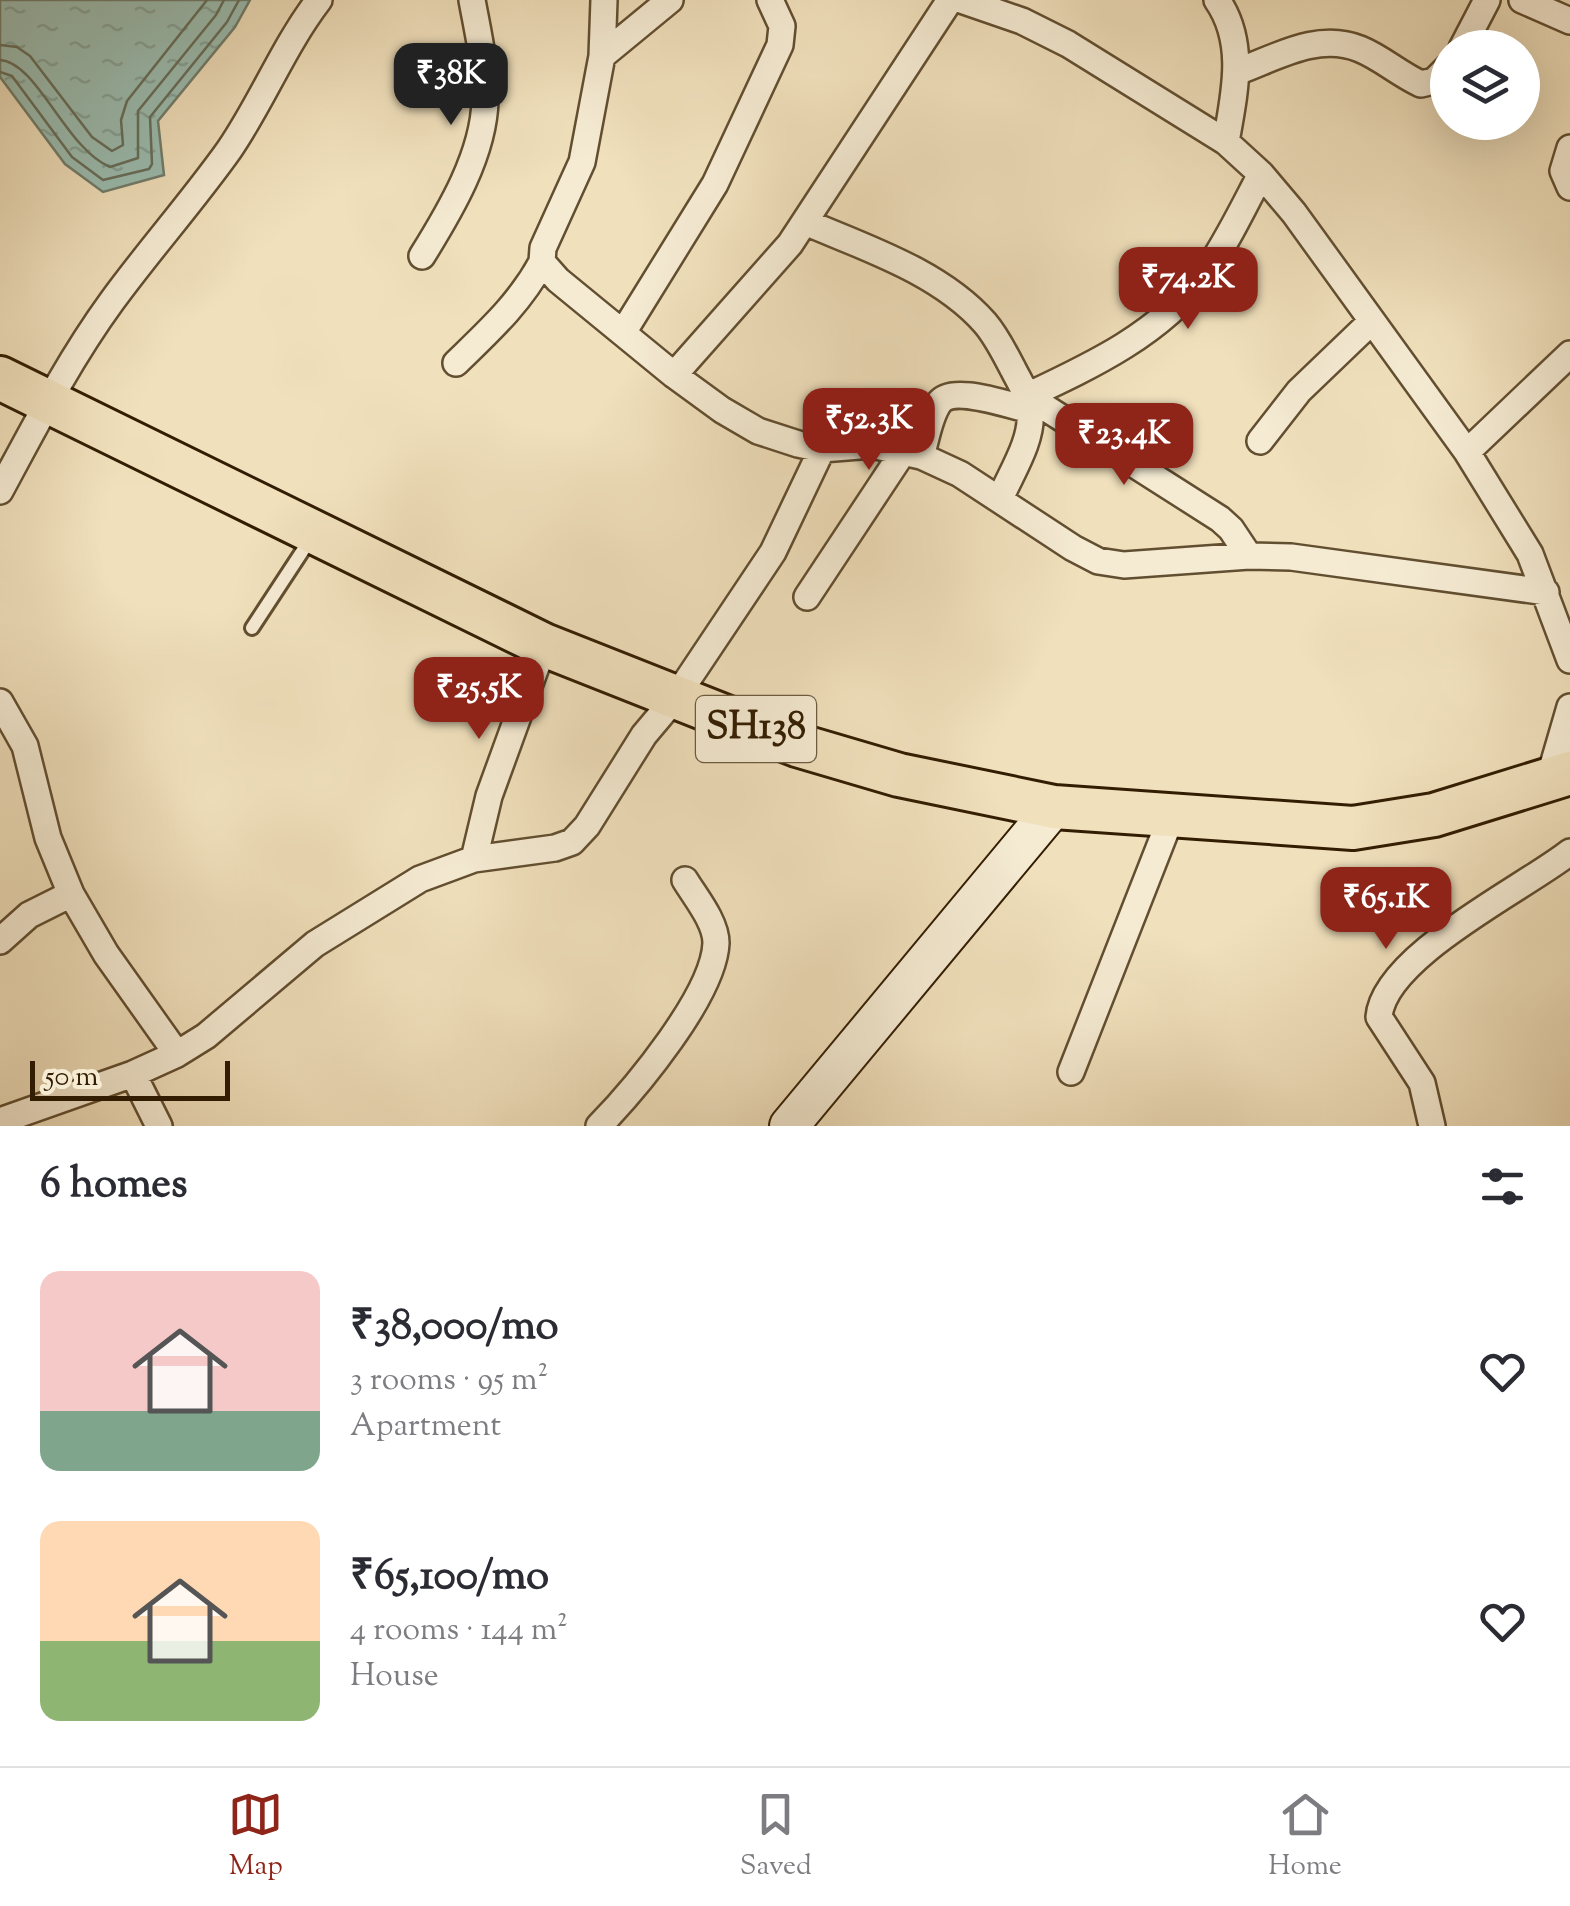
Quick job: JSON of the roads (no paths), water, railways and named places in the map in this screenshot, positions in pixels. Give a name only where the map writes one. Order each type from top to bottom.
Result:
[{"type":"main road","name":"SH138","points":[[0,378],[544,645],[796,746],[899,775],[1054,807],[1353,828],[1434,815],[1560,776]]},
{"type":"main road","points":[[789,1126],[1054,807]]},
{"type":"street","points":[[0,491],[48,401],[111,303],[248,122],[294,32],[318,0]]},
{"type":"street","points":[[422,256],[460,189],[485,104],[484,65],[472,0]]},
{"type":"street","points":[[456,364],[510,312],[542,262],[543,248],[582,162],[602,56],[604,0]]},
{"type":"street","points":[[602,56],[670,0]]},
{"type":"street","points":[[624,331],[715,184],[780,45],[782,26],[770,0]]},
{"type":"street","points":[[674,375],[805,222],[950,0]]},
{"type":"street","points":[[961,0],[1022,21],[1068,44],[1226,142],[1261,174],[1294,212],[1467,452],[1530,554],[1570,660]]},
{"type":"street","points":[[1471,30],[1487,0]]},
{"type":"street","points":[[1522,0],[1570,21]]},
{"type":"street","points":[[1220,1],[1238,71],[1226,142]]},
{"type":"street","points":[[1238,71],[1294,49],[1336,42],[1358,48],[1422,84],[1430,82]]},
{"type":"street","points":[[1570,148],[1563,170],[1570,187]]},
{"type":"street","points":[[1029,403],[1096,364],[1170,312],[1222,248],[1261,174]]},
{"type":"street","points":[[805,222],[875,252],[953,295],[985,323],[1029,403],[1026,439],[1000,498]]},
{"type":"street","points":[[542,262],[558,280],[674,375],[758,430],[822,448],[872,445],[912,454],[1000,498],[1072,548],[1098,561],[1124,564],[1249,556],[1336,562],[1546,592]]},
{"type":"street","points":[[1260,441],[1299,391],[1372,320]]},
{"type":"street","points":[[1467,452],[1568,360]]},
{"type":"street","points":[[807,597],[912,454],[937,406],[950,395],[1029,403],[1220,519],[1249,556]]},
{"type":"street","points":[[0,1122],[28,1118],[176,1054],[206,1036],[315,944],[420,880],[474,858],[555,848],[572,842],[588,826],[644,735],[676,697],[773,552],[822,448]]},
{"type":"street","points":[[474,858],[490,796],[544,645]]},
{"type":"street","points":[[0,702],[24,746],[48,838],[70,894],[106,954],[176,1054]]},
{"type":"street","points":[[1560,776],[1570,707]]},
{"type":"street","points":[[1071,1072],[1172,815]]},
{"type":"street","points":[[1432,1126],[1422,1082],[1379,1017],[1386,990],[1436,942],[1570,852]]},
{"type":"street","points":[[599,1126],[696,1002],[711,970],[716,940],[706,913],[686,880]]},
{"type":"street","points":[[0,941],[28,915],[70,894]]},
{"type":"street","points":[[132,1074],[158,1126]]},
{"type":"lane","points":[[252,628],[315,531]]},
{"type":"water","points":[[0,0],[250,0],[235,27],[158,121],[164,175],[103,192],[65,164],[0,77]]}]
